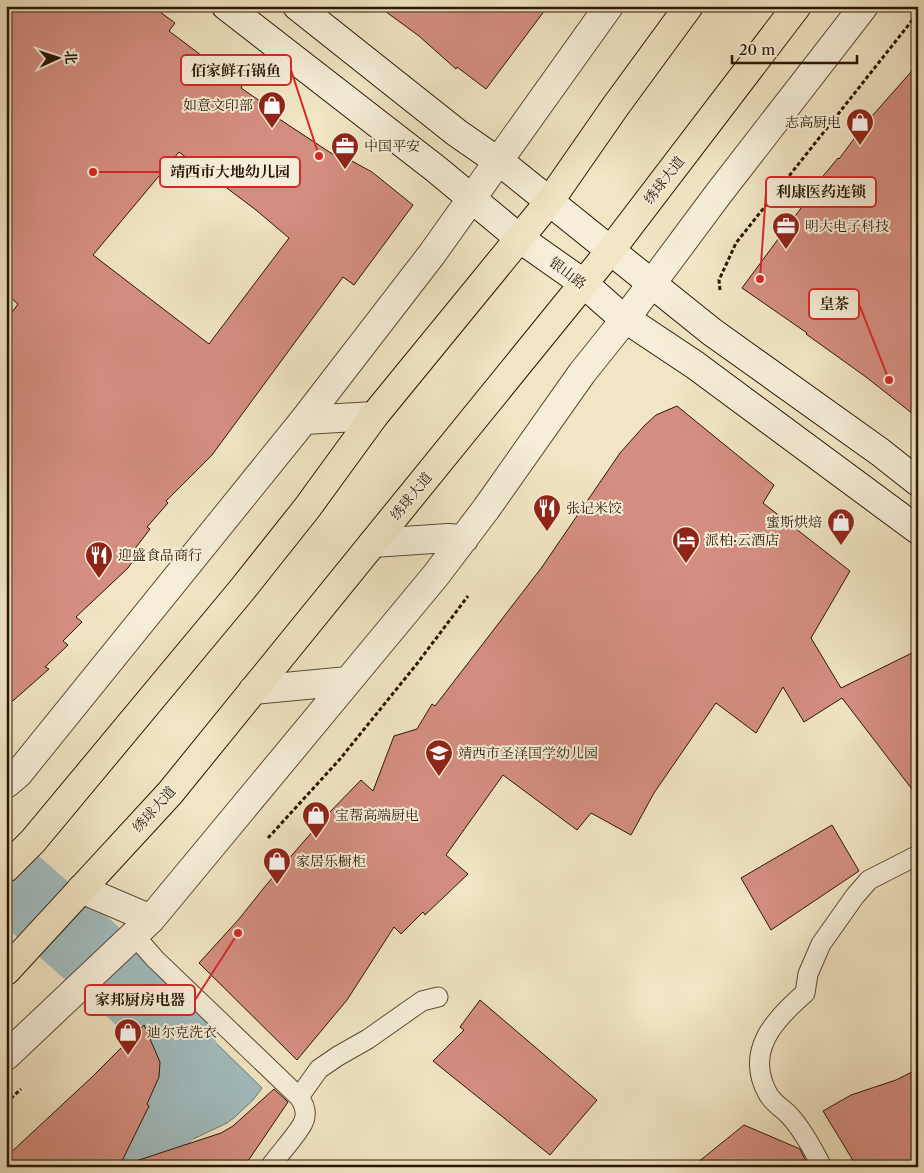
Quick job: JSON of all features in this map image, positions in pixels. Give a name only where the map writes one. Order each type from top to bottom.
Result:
[{"type":"main road","points":[[6,868],[34,841],[247,584],[307,508],[374,416],[549,202],[615,107],[689,6]]},
{"type":"main road","name":"绣球大道","points":[[10,968],[170,793],[610,251],[797,6]]},
{"type":"street","name":"银山路","points":[[226,6],[436,168],[519,238],[583,283],[617,313],[694,365],[918,530]]},
{"type":"street","points":[[296,6],[457,133],[497,160],[610,251],[652,282],[712,332],[880,452],[918,482]]},
{"type":"street","points":[[6,784],[18,774],[304,420],[432,254],[497,160],[609,6]]},
{"type":"street","points":[[6,1056],[137,932],[317,720],[436,575],[464,539],[582,373],[864,6]]},
{"type":"street","points":[[304,420],[374,416]]},
{"type":"street","points":[[373,543],[448,538],[464,539]]},
{"type":"street","points":[[253,690],[348,680]]},
{"type":"street","points":[[81,889],[137,932]]},
{"type":"lane","points":[[822,1167],[805,1136],[788,1114],[778,1107],[768,1094],[762,1079],[760,1064],[762,1044],[768,1031],[782,1013],[805,993],[808,974],[822,944],[855,896],[869,880],[918,855]]},
{"type":"lane","points":[[137,932],[155,959],[299,1097],[304,1105],[304,1122],[270,1167]]},
{"type":"lane","points":[[299,1097],[319,1069],[338,1056],[368,1040],[422,1001],[438,998]]},
{"type":"path","points":[[720,295],[719,280],[736,244],[918,13]]},
{"type":"path","points":[[262,844],[340,759],[416,666],[473,590]]},
{"type":"water","points":[[158,990],[165,993],[262,1088],[253,1100],[235,1117],[227,1123],[189,1141],[165,1167],[119,1167],[148,1115],[161,1085],[164,1072],[164,1061],[149,1033],[142,1027],[122,1024],[152,993]]},
{"type":"building","points":[[6,6],[152,6],[175,23],[169,31],[242,86],[241,88],[270,108],[267,111],[337,157],[339,154],[372,172],[413,205],[354,285],[343,277],[212,455],[166,501],[168,503],[147,527],[150,529],[134,550],[138,554],[128,568],[76,617],[82,622],[63,641],[68,645],[45,667],[49,669],[6,707],[6,321],[18,304],[6,294]],"holes":[[[179,152],[256,210],[289,238],[209,344],[93,255]]]},
{"type":"building","points":[[378,6],[548,6],[486,89],[457,67],[456,69],[419,36]]},
{"type":"building","points":[[918,64],[918,418],[807,333],[742,288],[807,200],[805,198],[839,159],[865,124]]},
{"type":"building","points":[[677,406],[774,485],[763,503],[850,571],[811,638],[841,688],[918,650],[918,797],[842,698],[804,722],[783,687],[756,733],[716,703],[654,793],[631,835],[591,813],[577,830],[503,775],[446,855],[468,874],[425,915],[423,912],[401,934],[394,927],[347,1000],[297,1060],[199,963],[239,919],[325,817],[361,780],[373,791],[394,736],[417,729],[432,704],[435,706],[542,567],[620,453],[656,415]]},
{"type":"building","points":[[832,825],[859,871],[771,930],[741,878]]},
{"type":"building","points":[[480,1000],[597,1100],[550,1155],[433,1061],[464,1030],[460,1027]]},
{"type":"building","points":[[144,1025],[160,1062],[159,1077],[147,1104],[149,1106],[119,1167],[6,1167],[6,1157],[92,1077]]},
{"type":"building","points":[[918,1069],[918,1167],[857,1167],[823,1111],[851,1095],[896,1080]]},
{"type":"building","points":[[274,1089],[288,1102],[242,1167],[140,1167],[139,1160],[221,1133],[233,1126]]},
{"type":"building","points":[[744,1125],[800,1149],[809,1167],[692,1167]]},
{"type":"waterway","points":[[6,877],[167,1020],[180,1052],[176,1083],[144,1157],[135,1167]]},
{"type":"place","name":"如意文印部","points":[[272,129]]},
{"type":"place","name":"志高厨电","points":[[860,146]]},
{"type":"place","name":"佰家鲜石锅鱼","points":[[319,156]]},
{"type":"place","name":"中国平安","points":[[345,170]]},
{"type":"place","name":"靖西市大地幼儿园","points":[[93,172]]},
{"type":"place","name":"明大电子科技","points":[[786,250]]},
{"type":"place","name":"利康医药连锁","points":[[760,279]]},
{"type":"place","name":"皇茶","points":[[889,380]]},
{"type":"place","name":"张记米饺","points":[[547,532]]},
{"type":"place","name":"蜜斯烘焙","points":[[841,546]]},
{"type":"place","name":"派柏·云酒店","points":[[686,564]]},
{"type":"place","name":"迎盛食品商行","points":[[99,579]]},
{"type":"place","name":"靖西市圣泽国学幼儿园","points":[[439,777]]},
{"type":"place","name":"宝帮高端厨电","points":[[316,839]]},
{"type":"place","name":"家居乐橱柜","points":[[277,885]]},
{"type":"place","name":"家邦厨房电器","points":[[238,933]]},
{"type":"place","name":"迪尔克洗衣","points":[[128,1056]]}]
